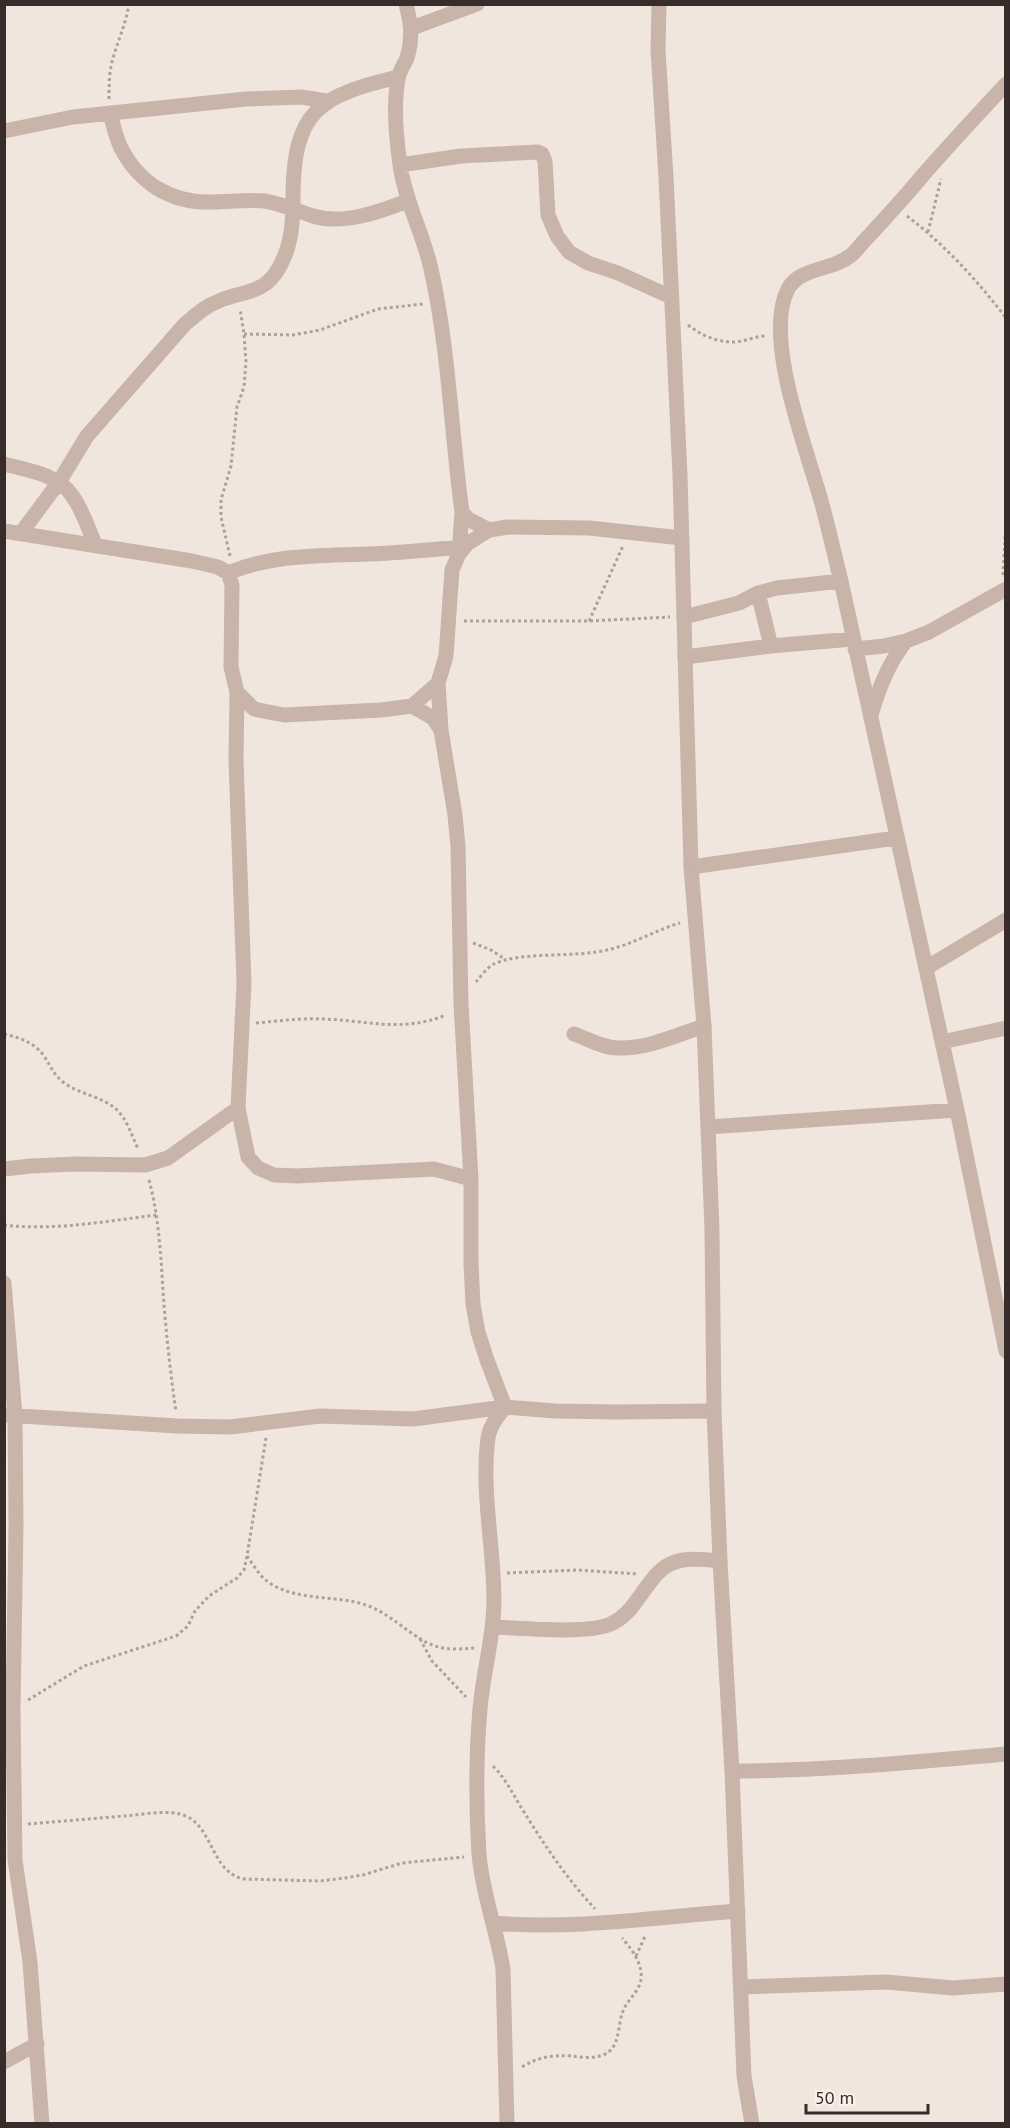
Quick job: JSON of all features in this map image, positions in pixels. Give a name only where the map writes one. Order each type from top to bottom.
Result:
[{"type":"street","points":[[406,4],[412,28],[408,56],[398,77],[396,110],[400,165],[407,201],[430,267],[437,303],[448,375],[462,512],[459,550],[452,570],[446,656],[438,683],[441,730],[455,815],[461,1004],[471,1179],[473,1304],[478,1332],[505,1407]]},
{"type":"street","points":[[412,28],[477,4]]},
{"type":"street","points":[[658,4],[658,50],[682,538],[691,867],[704,1026],[712,1230],[714,1411],[720,1561],[732,1771],[744,2076],[752,2124]]},
{"type":"street","points":[[21,533],[59,482],[87,436],[185,324],[203,309],[220,300],[262,287],[274,275],[285,256],[292,232],[296,153],[304,130],[315,112],[327,100],[358,87],[398,77]]},
{"type":"street","points":[[1005,84],[946,147],[896,208],[851,255],[836,265],[802,275],[789,288],[783,305],[782,346],[788,387],[798,428],[820,496],[841,581],[957,1110],[1005,1351]]},
{"type":"street","points":[[4,131],[73,117],[278,96],[327,100]]},
{"type":"street","points":[[110,113],[120,146],[131,166],[144,180],[166,195],[188,202],[250,200],[293,208],[315,217],[336,218],[362,216],[407,201]]},
{"type":"street","points":[[400,165],[461,156],[538,152],[542,154],[545,161],[548,215],[557,236],[569,252],[588,263],[618,273],[671,297]]},
{"type":"street","points":[[4,464],[59,482],[71,493],[95,544]]},
{"type":"street","points":[[462,512],[468,519],[489,530]]},
{"type":"street","points":[[4,531],[192,561],[231,572],[263,561],[290,557],[459,550],[489,530],[508,527],[631,531],[682,538]]},
{"type":"street","points":[[231,572],[231,667],[237,692],[236,760],[244,983],[238,1108],[248,1157],[258,1168],[274,1175],[297,1176],[434,1169],[471,1179]]},
{"type":"street","points":[[684,616],[739,603],[758,592],[795,585],[841,581]]},
{"type":"street","points":[[758,592],[771,646]]},
{"type":"street","points":[[685,657],[771,646],[854,644],[884,646],[929,632],[970,608],[1003,593]]},
{"type":"street","points":[[871,718],[893,657],[906,641]]},
{"type":"street","points":[[237,692],[254,709],[284,715],[381,710],[412,706],[438,683]]},
{"type":"street","points":[[412,706],[432,718],[441,730]]},
{"type":"street","points":[[691,867],[897,838]]},
{"type":"street","points":[[926,968],[1005,920]]},
{"type":"street","points":[[574,1034],[603,1046],[637,1047],[704,1026]]},
{"type":"street","points":[[942,1042],[1005,1028]]},
{"type":"street","points":[[4,1169],[75,1164],[145,1165],[168,1158],[238,1108]]},
{"type":"street","points":[[708,1127],[957,1110]]},
{"type":"street","points":[[4,1283],[16,1526],[13,1709],[15,1860],[30,1962],[42,2124]]},
{"type":"street","points":[[505,1407],[492,1424],[488,1435],[486,1461],[493,1574],[493,1627],[480,1710],[479,1856],[503,1969],[507,2124]]},
{"type":"street","points":[[10,1415],[177,1426],[230,1427],[320,1416],[413,1419],[505,1407],[555,1411],[714,1411]]},
{"type":"street","points":[[493,1627],[591,1629],[609,1625],[634,1606],[656,1574],[667,1565],[681,1560],[720,1561]]},
{"type":"street","points":[[732,1771],[865,1767],[1005,1754]]},
{"type":"street","points":[[493,1923],[530,1926],[609,1923],[738,1911]]},
{"type":"street","points":[[741,1987],[886,1982],[953,1988],[1005,1984]]},
{"type":"street","points":[[4,2062],[37,2044]]},
{"type":"path","points":[[110,113],[109,82],[113,57],[125,26],[129,4]]},
{"type":"path","points":[[928,232],[941,178]]},
{"type":"path","points":[[896,208],[928,232],[981,285],[1005,318]]},
{"type":"path","points":[[231,572],[221,517],[221,500],[231,466],[237,407],[244,387],[246,362],[238,295]]},
{"type":"path","points":[[244,334],[293,335],[320,330],[378,309],[437,303]]},
{"type":"path","points":[[672,314],[699,333],[714,339],[733,342],[770,336],[782,346]]},
{"type":"path","points":[[1003,593],[1005,520]]},
{"type":"path","points":[[589,621],[615,561],[631,531]]},
{"type":"path","points":[[448,622],[482,619],[589,621],[684,616]]},
{"type":"path","points":[[242,1024],[320,1019],[384,1026],[414,1024],[445,1016],[461,1004],[490,966],[506,960],[610,950],[660,929],[695,919]]},
{"type":"path","points":[[460,939],[491,950],[506,960]]},
{"type":"path","points":[[4,1034],[34,1044],[52,1071],[63,1082],[81,1093],[114,1107],[122,1115],[145,1165],[157,1215],[167,1344],[177,1426]]},
{"type":"path","points":[[4,1225],[54,1226],[157,1215]]},
{"type":"path","points":[[13,1709],[84,1666],[176,1636],[188,1626],[195,1611],[209,1596],[237,1578],[244,1570],[247,1556],[269,1422]]},
{"type":"path","points":[[247,1556],[257,1572],[271,1584],[291,1592],[365,1604],[385,1613],[437,1647],[453,1649],[490,1647]]},
{"type":"path","points":[[493,1574],[577,1570],[656,1574]]},
{"type":"path","points":[[420,1638],[432,1661],[480,1710]]},
{"type":"path","points":[[479,1752],[506,1778],[523,1810],[574,1887],[609,1923],[636,1956],[641,1978],[637,1990],[623,2011],[619,2035],[614,2046],[605,2055],[590,2058],[549,2056],[535,2059],[520,2067],[506,2079]]},
{"type":"path","points":[[14,1825],[150,1814],[185,1815],[196,1822],[225,1867],[235,1876],[244,1879],[320,1881],[363,1875],[402,1863],[479,1856]]},
{"type":"path","points":[[636,1956],[653,1918]]}]
